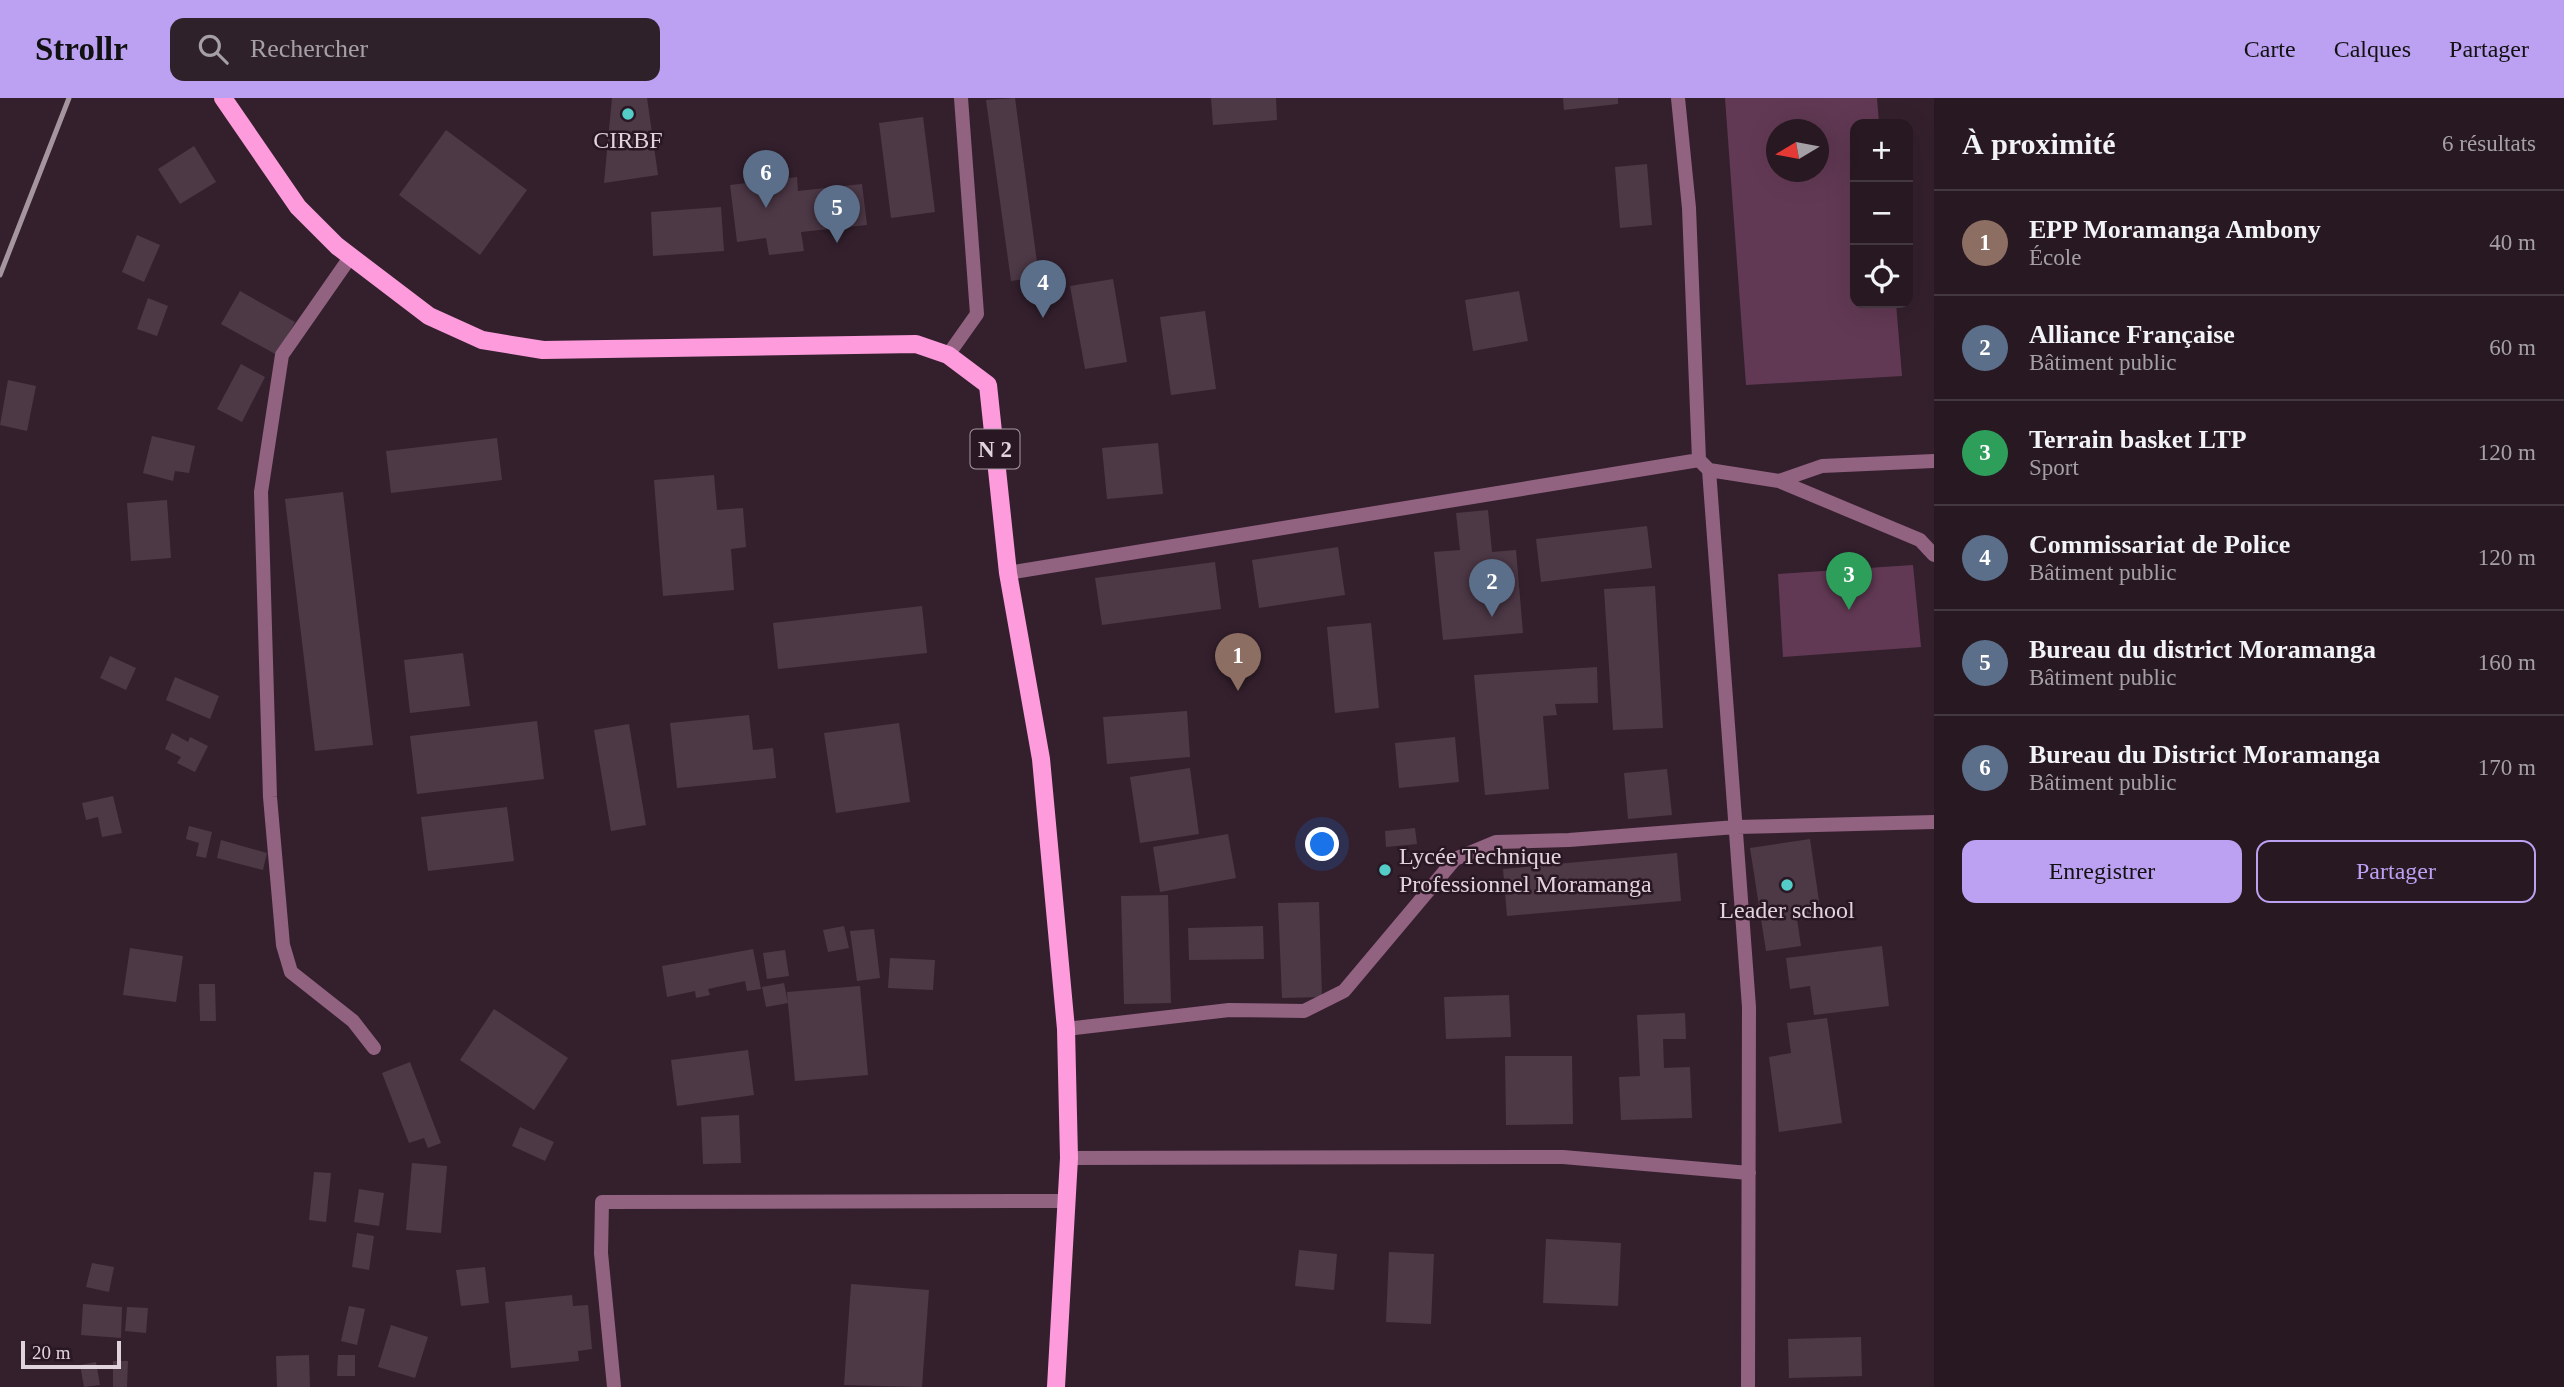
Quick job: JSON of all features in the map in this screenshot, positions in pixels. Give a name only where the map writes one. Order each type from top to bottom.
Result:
[{"type":"main road","name":"N 2","points":[[223,98],[298,206],[351,256],[429,316],[482,340],[543,350],[916,344],[948,355],[988,386],[1008,573],[1041,759],[1066,1029],[1069,1158],[1056,1387]]},
{"type":"street","points":[[948,355],[977,314],[961,98]]},
{"type":"street","points":[[1678,98],[1689,208],[1704,465],[1749,1007],[1748,1387]]},
{"type":"street","points":[[351,256],[282,355],[261,492],[266,672],[270,797],[283,945],[291,972],[353,1021],[374,1048]]},
{"type":"street","points":[[1779,481],[1822,466],[1934,461]]},
{"type":"street","points":[[1008,573],[1704,465],[1779,481],[1920,540],[1934,555]]},
{"type":"street","points":[[1066,1029],[1229,1010],[1304,1011],[1344,991],[1455,859],[1496,842],[1569,840],[1736,827],[1934,822]]},
{"type":"street","points":[[1069,1158],[1563,1157],[1749,1173]]},
{"type":"street","points":[[614,1387],[601,1253],[602,1202],[1067,1201]]},
{"type":"shaded area","points":[[1725,98],[1877,98],[1879,119],[1850,119],[1850,308],[1896,308],[1902,376],[1746,385]]},
{"type":"shaded area","points":[[1913,565],[1921,647],[1783,657],[1778,574]]},
{"type":"building","points":[[612,98],[647,98],[658,175],[604,183]]},
{"type":"building","points":[[1015,98],[1039,277],[1011,281],[986,100]]},
{"type":"building","points":[[1211,98],[1276,98],[1277,120],[1213,125]]},
{"type":"building","points":[[1563,98],[1618,98],[1618,104],[1564,110]]},
{"type":"building","points":[[923,117],[935,212],[891,218],[879,123]]},
{"type":"building","points":[[446,130],[527,190],[480,255],[399,195]]},
{"type":"building","points":[[194,146],[216,182],[180,204],[158,169]]},
{"type":"building","points":[[1647,164],[1652,225],[1620,228],[1615,167]]},
{"type":"building","points":[[797,177],[798,191],[862,184],[867,225],[801,232],[804,251],[769,255],[766,238],[737,242],[730,185]]},
{"type":"building","points":[[721,207],[724,251],[653,256],[651,212]]},
{"type":"building","points":[[137,235],[160,245],[144,282],[122,272]]},
{"type":"building","points":[[1113,279],[1127,362],[1085,369],[1070,286]]},
{"type":"building","points":[[240,291],[295,322],[277,355],[221,324]]},
{"type":"building","points":[[1519,291],[1528,341],[1473,351],[1465,300]]},
{"type":"building","points":[[148,298],[168,306],[157,336],[137,329]]},
{"type":"building","points":[[1205,311],[1216,389],[1171,395],[1160,317]]},
{"type":"building","points":[[241,364],[265,377],[242,422],[217,409]]},
{"type":"building","points":[[8,380],[36,386],[27,431],[0,425]]},
{"type":"building","points":[[152,436],[195,446],[189,473],[175,471],[173,481],[143,473]]},
{"type":"building","points":[[497,438],[502,480],[391,493],[386,451]]},
{"type":"building","points":[[1158,443],[1163,494],[1107,499],[1102,448]]},
{"type":"building","points":[[714,475],[717,510],[743,508],[746,547],[731,549],[734,590],[663,596],[654,480]]},
{"type":"building","points":[[343,492],[373,745],[315,751],[285,499]]},
{"type":"building","points":[[167,500],[171,558],[131,561],[127,503]]},
{"type":"building","points":[[1488,510],[1492,552],[1516,550],[1523,633],[1443,640],[1434,552],[1460,550],[1456,513]]},
{"type":"building","points":[[1647,526],[1652,568],[1541,582],[1536,539]]},
{"type":"building","points":[[1338,547],[1345,595],[1259,608],[1252,560]]},
{"type":"building","points":[[1215,562],[1221,609],[1102,625],[1095,578]]},
{"type":"building","points":[[1655,586],[1663,728],[1613,730],[1604,589]]},
{"type":"building","points":[[922,606],[927,653],[778,669],[773,623]]},
{"type":"building","points":[[1371,623],[1379,708],[1335,713],[1327,627]]},
{"type":"building","points":[[463,653],[470,706],[410,713],[404,660]]},
{"type":"building","points":[[110,656],[136,668],[126,690],[100,678]]},
{"type":"building","points":[[1597,667],[1598,703],[1555,704],[1557,715],[1543,716],[1549,789],[1485,795],[1474,675]]},
{"type":"building","points":[[175,677],[219,696],[210,719],[166,700]]},
{"type":"building","points":[[1187,711],[1190,757],[1107,764],[1103,717]]},
{"type":"building","points":[[749,715],[753,750],[773,748],[776,778],[677,788],[670,723]]},
{"type":"building","points":[[537,721],[544,779],[417,794],[410,736]]},
{"type":"building","points":[[899,723],[910,802],[836,813],[824,733]]},
{"type":"building","points":[[629,724],[646,825],[611,831],[594,730]]},
{"type":"building","points":[[172,733],[188,742],[190,737],[208,746],[195,772],[177,763],[181,757],[165,749]]},
{"type":"building","points":[[1455,737],[1459,782],[1399,788],[1395,743]]},
{"type":"building","points":[[1190,768],[1199,834],[1140,843],[1130,777]]},
{"type":"building","points":[[1667,769],[1672,815],[1628,819],[1624,773]]},
{"type":"building","points":[[113,796],[122,833],[102,837],[98,817],[86,820],[82,803]]},
{"type":"building","points":[[507,807],[514,861],[428,871],[421,817]]},
{"type":"building","points":[[189,826],[212,832],[206,858],[196,856],[199,843],[186,839]]},
{"type":"building","points":[[1415,828],[1417,844],[1386,847],[1385,831]]},
{"type":"building","points":[[1228,834],[1236,878],[1160,892],[1153,847]]},
{"type":"building","points":[[1810,839],[1821,915],[1797,919],[1801,946],[1766,951],[1750,848]]},
{"type":"building","points":[[221,840],[267,853],[263,870],[217,858]]},
{"type":"building","points":[[1677,853],[1681,901],[1507,916],[1503,869]]},
{"type":"building","points":[[1168,895],[1171,1003],[1124,1004],[1121,896]]},
{"type":"building","points":[[1319,902],[1322,997],[1282,998],[1278,903]]},
{"type":"building","points":[[844,926],[849,948],[828,952],[823,930]]},
{"type":"building","points":[[1263,926],[1264,959],[1189,960],[1188,928]]},
{"type":"building","points":[[874,929],[880,978],[857,981],[850,931]]},
{"type":"building","points":[[1882,946],[1889,1006],[1814,1015],[1810,986],[1790,989],[1786,958]]},
{"type":"building","points":[[130,948],[183,956],[176,1002],[123,995]]},
{"type":"building","points":[[753,949],[761,989],[747,991],[745,981],[708,989],[710,995],[696,998],[695,991],[667,997],[662,966]]},
{"type":"building","points":[[785,950],[789,976],[767,979],[763,953]]},
{"type":"building","points":[[890,958],[935,960],[933,990],[888,988]]},
{"type":"building","points":[[784,983],[788,1003],[766,1007],[762,987]]},
{"type":"building","points":[[199,984],[215,984],[216,1021],[200,1021]]},
{"type":"building","points":[[860,986],[868,1075],[795,1081],[787,992]]},
{"type":"building","points":[[1509,995],[1511,1037],[1446,1039],[1444,997]]},
{"type":"building","points":[[494,1009],[568,1058],[534,1110],[460,1060]]},
{"type":"building","points":[[1685,1013],[1686,1039],[1663,1039],[1664,1068],[1690,1067],[1692,1118],[1621,1120],[1619,1077],[1640,1076],[1637,1015]]},
{"type":"building","points":[[1827,1018],[1842,1123],[1779,1132],[1769,1057],[1791,1053],[1787,1023]]},
{"type":"building","points":[[748,1050],[754,1095],[677,1106],[671,1060]]},
{"type":"building","points":[[1505,1056],[1572,1056],[1573,1124],[1506,1125]]},
{"type":"building","points":[[410,1062],[441,1143],[428,1148],[424,1138],[409,1143],[382,1073]]},
{"type":"building","points":[[739,1115],[741,1163],[703,1164],[701,1117]]},
{"type":"building","points":[[520,1127],[554,1142],[545,1161],[512,1146]]},
{"type":"building","points":[[412,1163],[447,1166],[441,1233],[406,1230]]},
{"type":"building","points":[[314,1172],[331,1173],[326,1222],[309,1220]]},
{"type":"building","points":[[359,1189],[384,1193],[379,1226],[354,1222]]},
{"type":"building","points":[[357,1233],[374,1236],[369,1270],[352,1267]]},
{"type":"building","points":[[1546,1239],[1621,1243],[1618,1306],[1543,1303]]},
{"type":"building","points":[[1299,1250],[1337,1254],[1334,1290],[1295,1286]]},
{"type":"building","points":[[1389,1252],[1434,1254],[1431,1324],[1386,1322]]},
{"type":"building","points":[[92,1263],[114,1267],[109,1292],[86,1287]]},
{"type":"building","points":[[485,1267],[489,1303],[461,1306],[456,1270]]},
{"type":"building","points":[[851,1284],[929,1290],[922,1387],[844,1385]]},
{"type":"building","points":[[572,1295],[573,1306],[588,1305],[592,1349],[578,1351],[579,1361],[511,1368],[505,1302]]},
{"type":"building","points":[[83,1304],[122,1307],[121,1338],[81,1335]]},
{"type":"building","points":[[349,1306],[365,1309],[357,1345],[341,1341]]},
{"type":"building","points":[[127,1307],[148,1308],[146,1333],[125,1331]]},
{"type":"building","points":[[391,1325],[428,1337],[415,1378],[378,1367]]},
{"type":"building","points":[[1861,1337],[1862,1376],[1789,1378],[1788,1339]]},
{"type":"building","points":[[309,1355],[310,1387],[277,1387],[276,1356]]},
{"type":"building","points":[[338,1355],[355,1355],[355,1376],[337,1376]]},
{"type":"building","points":[[113,1361],[128,1361],[127,1387],[113,1387]]},
{"type":"building","points":[[96,1362],[100,1385],[84,1387],[80,1365]]},
{"type":"railway","points":[[0,275],[69,98]]},
{"type":"place","name":"CIRBF","points":[[628,114]]},
{"type":"place","name":"Bureau du District Moramanga","points":[[766,208]]},
{"type":"place","name":"Bureau du district Moramanga","points":[[837,243]]},
{"type":"place","name":"Commissariat de Police","points":[[1043,318]]},
{"type":"place","name":"Terrain basket LTP","points":[[1849,610]]},
{"type":"place","name":"Alliance Française","points":[[1492,617]]},
{"type":"place","name":"EPP Moramanga Ambony","points":[[1238,691]]},
{"type":"place","name":"Lycée Technique Professionnel Moramanga","points":[[1385,870]]},
{"type":"place","name":"Leader school","points":[[1787,885]]}]
